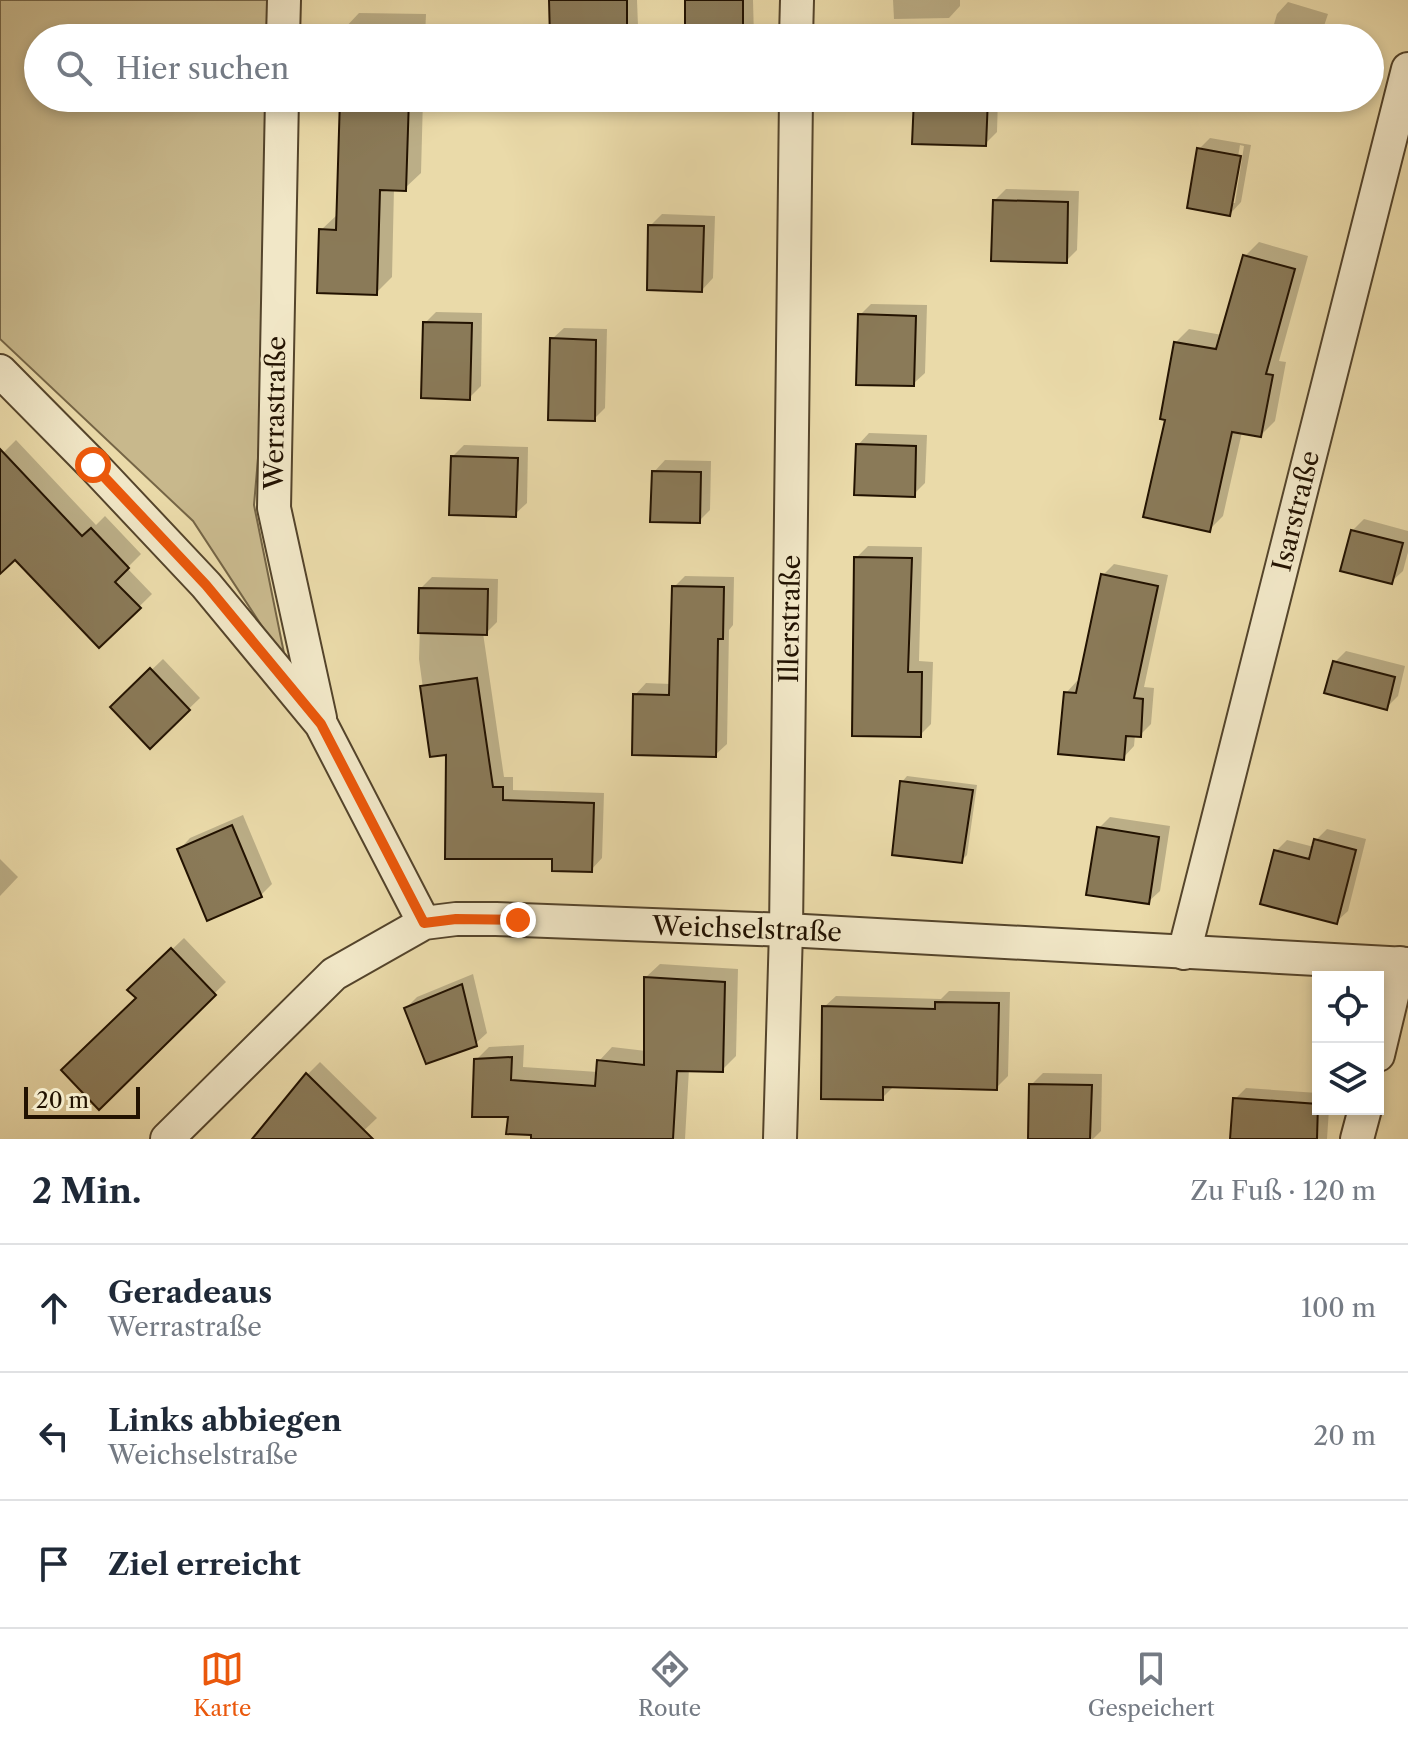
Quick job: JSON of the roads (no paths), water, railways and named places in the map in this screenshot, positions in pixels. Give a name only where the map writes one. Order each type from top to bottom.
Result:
[{"type":"street","points":[[283,24],[284,0]]},
{"type":"street","points":[[796,24],[797,0]]},
{"type":"street","name":"Isarstraße","points":[[1184,953],[1408,69]]},
{"type":"street","name":"Werrastraße","points":[[282,112],[274,508],[321,724]]},
{"type":"street","name":"Illerstraße","points":[[780,1139],[786,930],[796,112]]},
{"type":"street","name":"Werrastraße","points":[[0,371],[206,585],[321,724],[424,923]]},
{"type":"street","name":"Weichselstraße","points":[[167,1139],[334,974],[424,923],[496,919],[786,930],[1404,964]]},
{"type":"street","points":[[1381,1043],[1404,964]]},
{"type":"street","points":[[1357,1139],[1363,1115]]}]
